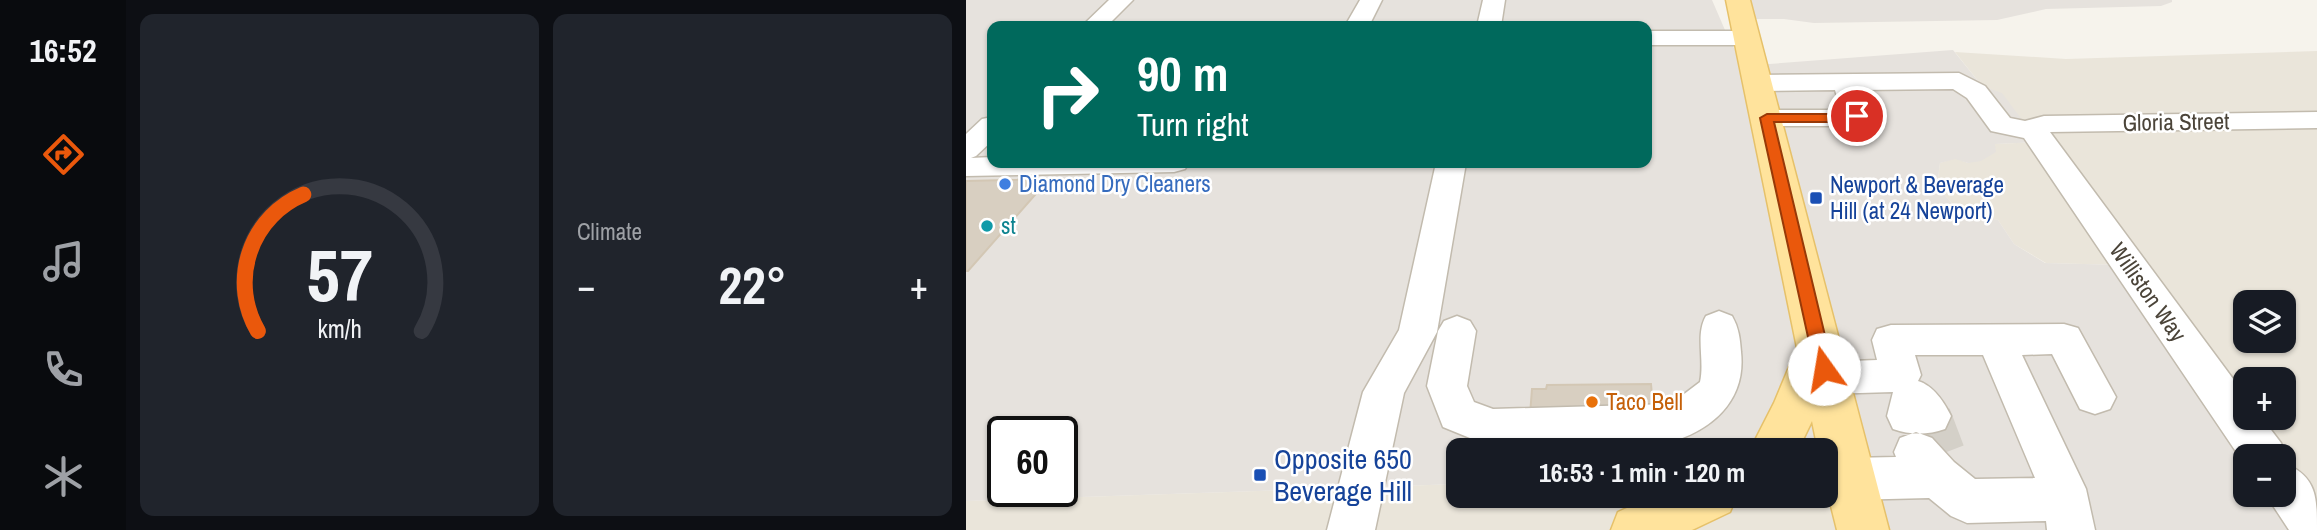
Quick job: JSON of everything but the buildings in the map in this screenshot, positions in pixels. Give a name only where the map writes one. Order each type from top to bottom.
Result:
[{"type":"main road","points":[[1738,0],[1863,530]]},
{"type":"main road","points":[[1779,438],[1822,363]]},
{"type":"main road","points":[[1636,530],[1684,508]]},
{"type":"street","points":[[1099,21],[1122,0]]},
{"type":"street","points":[[1360,21],[1371,0]]},
{"type":"street","points":[[1490,21],[1494,0]]},
{"type":"street","points":[[1652,38],[1747,38]]},
{"type":"street","name":"Gloria Street","points":[[1763,101],[1842,118],[1857,116],[1845,82],[1959,81],[1976,92],[2001,125],[2034,129],[2044,124],[2317,120]]},
{"type":"street","points":[[2287,120],[2317,146]]},
{"type":"street","name":"Williston Way","points":[[2034,129],[2255,444]]},
{"type":"street","points":[[966,150],[987,130]]},
{"type":"street","points":[[966,167],[987,167]]},
{"type":"street","points":[[1351,530],[1384,392],[1418,332],[1450,168]]},
{"type":"street","points":[[1457,331],[1447,386],[1458,414],[1492,428],[1677,422],[1700,410],[1716,396],[1724,361],[1719,327]]},
{"type":"street","points":[[2068,515],[1967,501],[1921,427],[1891,341],[2064,339],[2095,397]]},
{"type":"street","points":[[1996,340],[2068,515]]},
{"type":"street","points":[[1822,363],[1921,427]]},
{"type":"street","points":[[1850,479],[1921,427]]},
{"type":"street","points":[[2296,501],[2316,530]]},
{"type":"shaded area","points":[[966,0],[1712,0],[1748,74],[1756,65],[1953,50],[1982,86],[2002,93],[2039,142],[1995,144],[1996,152],[1981,161],[1968,163],[1955,159],[1940,163],[1937,187],[1952,203],[1969,213],[1998,220],[2014,244],[2045,263],[2123,265],[2237,444],[2233,444],[2233,507],[2296,507],[2296,497],[2317,526],[2317,530],[1861,530],[1838,479],[1838,438],[1446,438],[1446,484],[1078,497],[1078,416],[987,416],[987,500],[966,501]]},
{"type":"shaded area","points":[[1737,0],[2172,2],[2161,6],[2046,9],[1997,20],[1814,23],[1784,19],[1743,19]]},
{"type":"shaded area","points":[[2317,51],[2317,526],[2296,497],[2296,444],[2257,444],[2247,430],[2296,430],[2296,367],[2233,367],[2233,412],[2123,265],[2046,263],[2014,244],[1998,220],[1969,213],[1952,203],[1937,187],[1940,163],[1955,158],[1968,163],[1994,144],[2038,142],[1982,86],[1955,52],[2066,59]]},
{"type":"shaded area","points":[[1446,484],[1446,508],[1838,508],[1838,492],[1861,530],[966,530],[966,501],[987,500],[987,507],[1078,507],[1078,497]]},
{"type":"tunnel","points":[[1930,416],[1944,453]]},
{"type":"place","name":"Diamond Dry Cleaners","points":[[1005,184]]},
{"type":"place","name":"Newport & Beverage Hill (at 24 Newport)","points":[[1816,198]]},
{"type":"place","name":"st","points":[[987,226]]},
{"type":"place","name":"Taco Bell","points":[[1592,402]]},
{"type":"place","name":"Opposite 650 Beverage Hill","points":[[1260,475]]},
{"type":"route","points":[[1824,369],[1767,118],[1857,116]]}]
